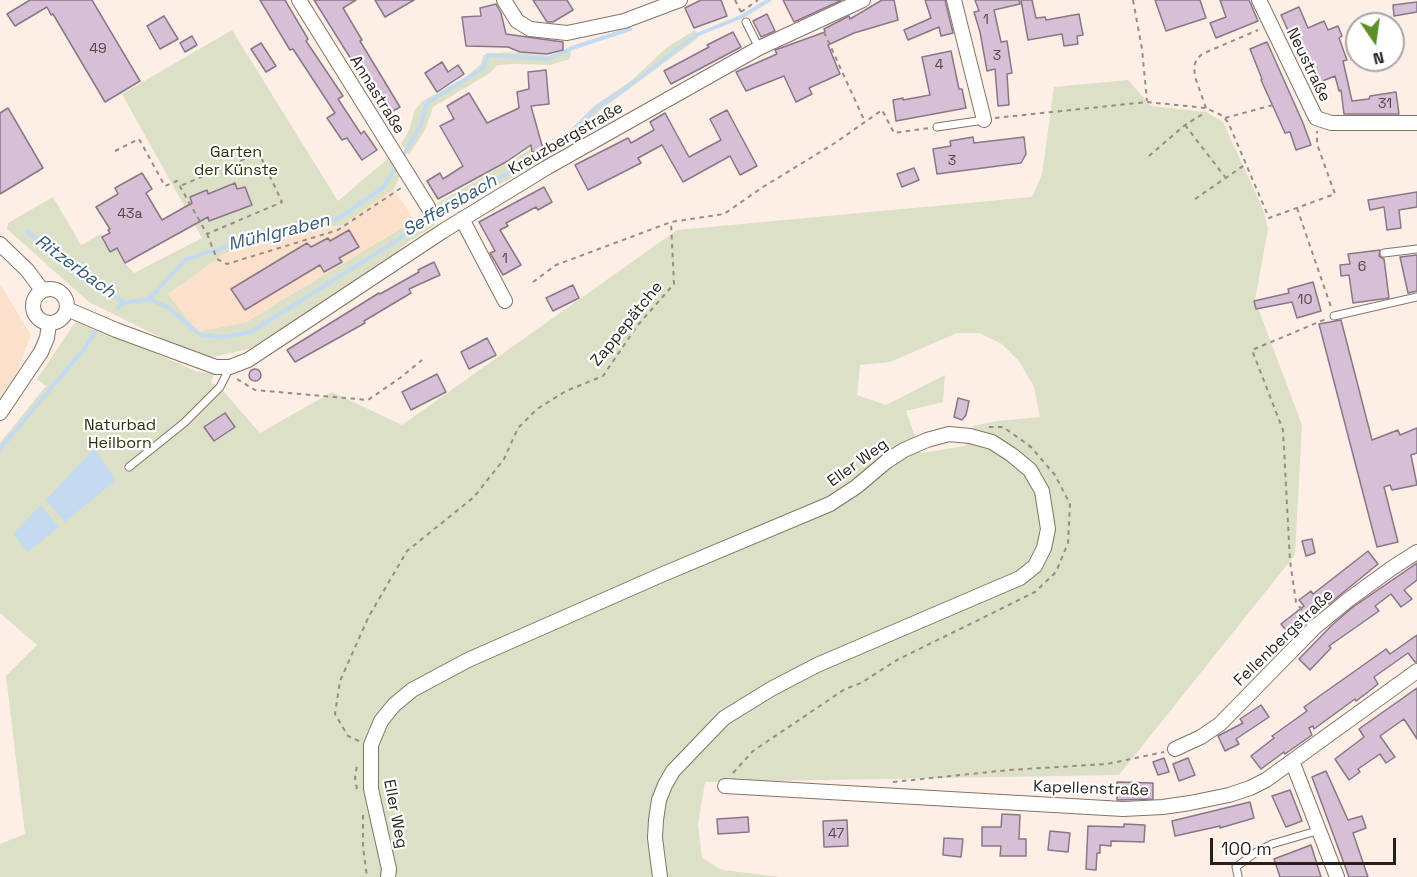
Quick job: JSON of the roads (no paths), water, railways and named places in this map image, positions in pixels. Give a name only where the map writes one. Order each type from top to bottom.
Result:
[{"type":"street","name":"Annastraße","points":[[299,0],[428,207]]},
{"type":"street","points":[[504,0],[517,21],[530,29],[564,32],[624,21],[680,0]]},
{"type":"street","name":"Kreuzbergstraße","points":[[230,367],[248,360],[462,219],[546,168],[759,48],[863,0]]},
{"type":"street","points":[[954,0],[984,120]]},
{"type":"street","name":"Neustraße","points":[[1259,0],[1316,118],[1324,122],[1417,123]]},
{"type":"street","points":[[462,219],[504,301]]},
{"type":"street","points":[[0,244],[27,270],[42,290]]},
{"type":"street","points":[[51,289],[61,293],[67,303],[67,309],[63,318],[54,324],[49,324],[39,320],[33,311],[33,300],[42,290],[51,289]]},
{"type":"street","points":[[67,309],[216,367],[230,367]]},
{"type":"street","points":[[0,413],[40,352],[49,324]]},
{"type":"street","name":"Eller Weg","points":[[388,877],[389,869],[371,789],[371,745],[381,721],[394,705],[412,690],[435,676],[639,585],[830,504],[856,487],[887,461],[904,450],[927,440],[949,434],[970,436],[992,442],[1030,470],[1042,491],[1048,530],[1044,548],[1035,566],[1020,578],[817,665],[771,689],[724,718],[684,758],[665,785],[659,800],[655,838],[660,877]]},
{"type":"street","name":"Fellenbergstraße","points":[[1175,749],[1201,737],[1220,724],[1315,627],[1365,587],[1417,552]]},
{"type":"street","name":"Kapellenstraße","points":[[725,786],[1123,809],[1163,807],[1229,795],[1258,784],[1417,671]]},
{"type":"street","points":[[1292,762],[1337,877]]},
{"type":"lane","points":[[746,22],[759,48]]},
{"type":"lane","points":[[938,127],[984,120]]},
{"type":"lane","points":[[1384,253],[1417,249]]},
{"type":"lane","points":[[1334,316],[1417,297]]},
{"type":"lane","points":[[129,467],[184,423],[220,387],[230,367]]},
{"type":"lane","points":[[1238,876],[1236,867],[1255,853],[1272,844],[1320,830]]},
{"type":"water","points":[[94,449],[116,480],[65,522],[46,500]]},
{"type":"water","points":[[41,505],[59,527],[28,552],[13,534]]},
{"type":"waterway","name":"Seffersbach","points":[[118,308],[124,303],[149,299],[169,308],[200,335],[223,337],[251,332],[393,243],[441,208],[537,158],[566,138],[596,108],[628,87],[694,36],[743,16],[769,0]]},
{"type":"waterway","name":"Mühlgraben","points":[[401,159],[420,127],[427,103],[484,68],[488,55],[547,59],[630,29]]},
{"type":"waterway","name":"Mühlgraben","points":[[149,299],[185,260],[270,232],[339,218],[384,187],[397,166]]},
{"type":"waterway","name":"Ritzerbach","points":[[27,232],[92,276],[124,303]]},
{"type":"waterway","name":"Seffersbach","points":[[0,449],[84,349],[95,332]]},
{"type":"park label","name":"Garten der Künste","points":[[236,162]]},
{"type":"park label","name":"Naturbad Heilborn","points":[[120,435]]}]
